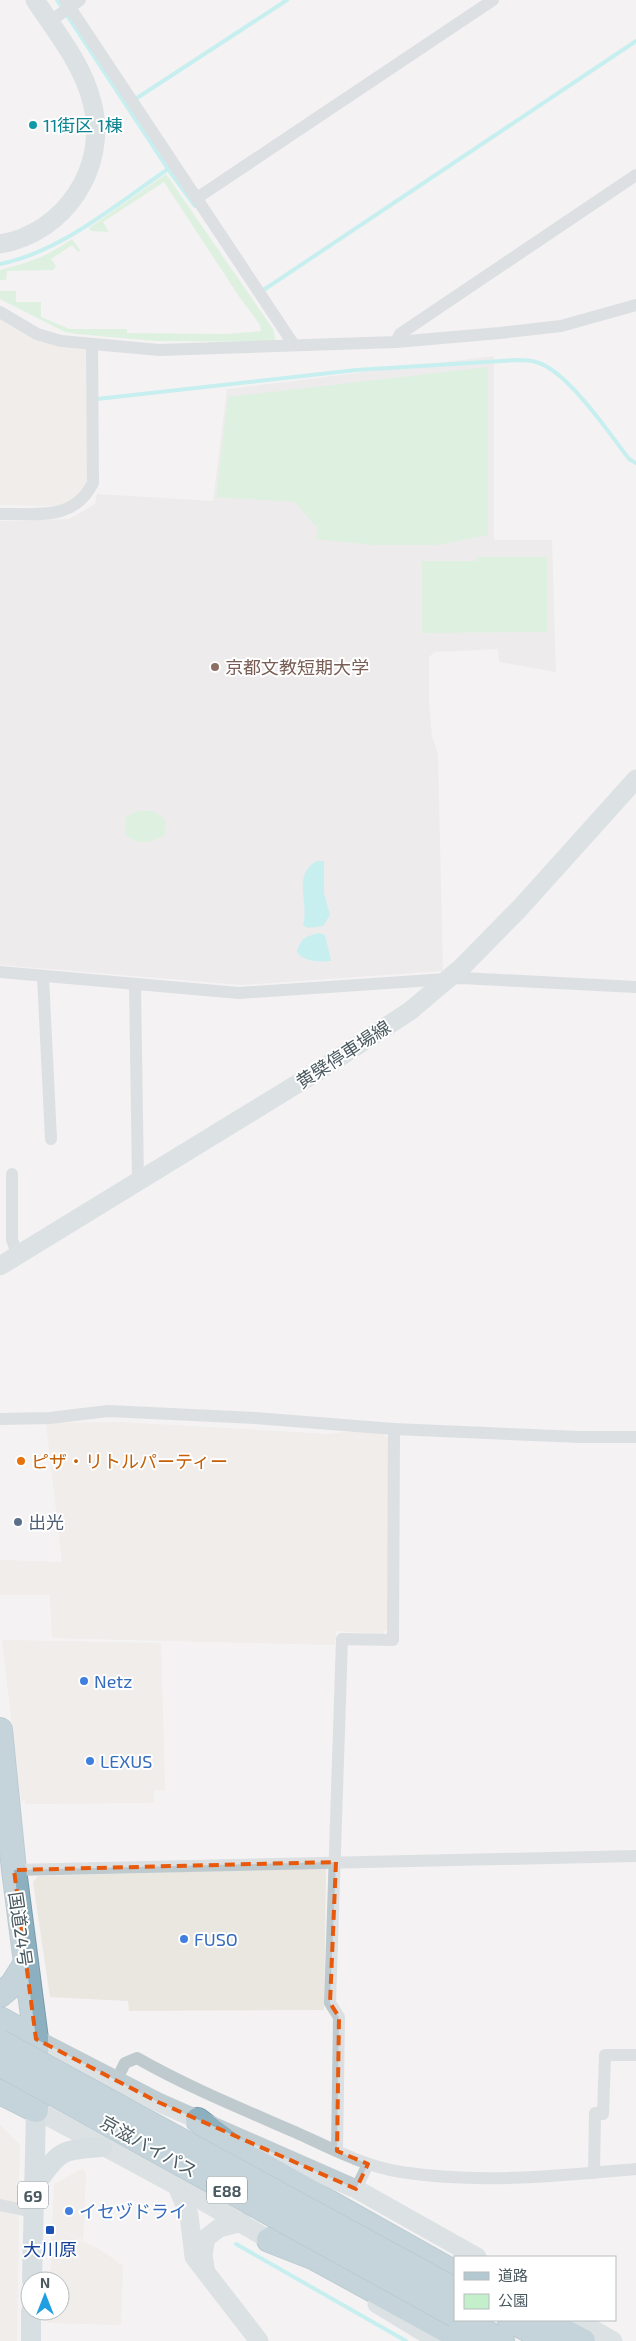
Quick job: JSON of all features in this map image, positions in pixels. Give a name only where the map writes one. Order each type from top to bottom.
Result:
[{"type":"highway","name":"国道24号","points":[[0,1730],[9,1865],[26,1963],[36,2039],[36,2110]]},
{"type":"highway","points":[[0,1995],[12,1985],[26,1963]]},
{"type":"highway","points":[[0,2019],[36,2039]]},
{"type":"highway","name":"京滋バイパス","points":[[0,2042],[454,2289]]},
{"type":"highway","name":"京滋バイパス","points":[[0,2064],[454,2314]]},
{"type":"highway","points":[[0,2092],[36,2110]]},
{"type":"highway","points":[[198,2120],[242,2154],[296,2183],[348,2215],[454,2272]]},
{"type":"highway","points":[[296,2183],[354,2207],[454,2263]]},
{"type":"highway","points":[[269,2240],[316,2258],[466,2341]]},
{"type":"highway","points":[[465,2321],[502,2341]]},
{"type":"highway","points":[[512,2321],[549,2341]]},
{"type":"highway","points":[[545,2321],[583,2341]]},
{"type":"main road","name":"69","points":[[32,2271],[36,2110]]},
{"type":"main road","points":[[34,2186],[57,2156],[64,2152],[102,2146]]},
{"type":"main road","points":[[31,2321],[31,2341]]},
{"type":"street","points":[[35,0],[65,8],[133,101],[294,345]]},
{"type":"street","points":[[197,198],[493,0]]},
{"type":"street","points":[[0,244],[33,234],[55,219],[72,202],[85,181],[93,157],[97,124],[65,8]]},
{"type":"street","points":[[396,342],[400,334],[636,175]]},
{"type":"street","points":[[0,312],[36,334],[61,341],[158,350],[396,342],[561,326],[636,305]]},
{"type":"street","points":[[0,514],[62,513],[86,496],[93,483],[92,344]]},
{"type":"street","name":"黄檗停車場線","points":[[0,1266],[368,1039],[410,1011],[447,980],[546,880],[636,779]]},
{"type":"street","points":[[0,972],[240,993],[462,978],[636,987]]},
{"type":"street","points":[[44,976],[51,1139]]},
{"type":"street","points":[[135,984],[138,1181]]},
{"type":"street","points":[[12,1174],[12,1240],[18,1255]]},
{"type":"street","points":[[0,1420],[50,1418],[108,1411],[255,1418],[394,1429],[580,1437],[636,1437]]},
{"type":"street","points":[[337,2151],[339,2017],[330,2002],[342,1639],[393,1640],[394,1429]]},
{"type":"street","points":[[9,1865],[336,1862],[636,1856]]},
{"type":"street","points":[[36,2039],[116,2081],[198,2120],[356,2189],[476,2256]]},
{"type":"street","points":[[594,2173],[595,2113],[603,2114],[605,2055],[636,2055]]},
{"type":"street","points":[[116,2081],[125,2063],[137,2058],[198,2090],[337,2151],[368,2164],[400,2172],[463,2178],[527,2178],[636,2170]]},
{"type":"street","points":[[36,2110],[242,2222],[438,2341]]},
{"type":"street","points":[[356,2189],[368,2164]]},
{"type":"street","points":[[177,2186],[189,2215],[194,2257],[259,2341]]},
{"type":"street","points":[[0,2205],[33,2212]]},
{"type":"street","points":[[205,2272],[203,2255],[206,2238],[219,2228],[242,2222]]},
{"type":"street","points":[[579,2321],[613,2341]]},
{"type":"highlighted area","points":[[336,1862],[330,2003],[339,2017],[337,2151],[368,2164],[356,2189],[158,2102],[36,2039],[14,1870]]},
{"type":"shaded area","points":[[0,318],[33,337],[63,348],[88,349],[90,478],[86,490],[63,506],[0,505]]},
{"type":"shaded area","name":"京都文教短期大学","points":[[494,356],[494,540],[552,540],[556,672],[499,662],[498,649],[435,652],[429,657],[429,701],[432,736],[438,754],[443,971],[242,985],[0,965],[0,521],[69,519],[95,504],[97,494],[213,501],[227,389]]},
{"type":"shaded area","points":[[119,1422],[328,1434],[353,1431],[381,1432],[390,1441],[390,1626],[382,1634],[336,1631],[335,1645],[52,1638],[50,1595],[0,1595],[0,1560],[62,1562],[46,1423]]},
{"type":"shaded area","points":[[2,1640],[161,1643],[165,1790],[154,1790],[154,1803],[25,1804],[25,1800],[21,1801]]},
{"type":"shaded area","name":"FUSO","points":[[326,1868],[324,2010],[129,2011],[128,2001],[50,1997],[33,1882],[38,1876]]},
{"type":"shaded area","points":[[0,2125],[20,2145],[18,2204],[0,2200]]},
{"type":"shaded area","points":[[82,2169],[86,2172],[83,2240],[53,2227],[101,2250],[123,2266],[121,2325],[48,2323],[48,2321],[70,2321],[70,2271],[50,2271],[54,2184]]},
{"type":"shaded area","points":[[0,2211],[16,2215],[19,2218],[17,2341],[0,2341]]},
{"type":"green space","points":[[166,174],[273,329],[276,342],[156,341],[76,334],[65,332],[0,299],[0,291],[16,291],[16,302],[41,302],[41,317],[70,329],[127,329],[127,333],[226,334],[261,331],[260,325],[240,298],[164,182],[103,222],[109,232],[91,231],[89,228]]},
{"type":"green space","points":[[72,239],[80,250],[78,252],[72,245],[51,259],[56,266],[53,270],[7,271],[6,280],[0,280],[0,270],[37,258]]},
{"type":"green space","points":[[488,367],[488,535],[437,545],[371,545],[316,539],[318,527],[315,526],[295,502],[216,497],[228,397]]},
{"type":"green space","points":[[477,557],[547,557],[547,632],[422,633],[422,561],[476,561]]},
{"type":"green space","points":[[137,811],[153,811],[165,819],[165,835],[154,840],[140,842],[125,834],[126,817]]},
{"type":"water","points":[[317,861],[324,861],[324,893],[330,915],[323,926],[308,928],[303,925],[305,916],[303,881],[309,867]]},
{"type":"water","points":[[319,933],[325,935],[331,961],[308,960],[297,952],[304,939]]},
{"type":"waterway","points":[[0,264],[23,258],[67,238],[168,169],[57,0]]},
{"type":"waterway","points":[[134,100],[287,0]]},
{"type":"waterway","points":[[262,291],[636,41]]},
{"type":"waterway","points":[[168,169],[195,206]]},
{"type":"waterway","points":[[97,399],[356,370],[529,360],[548,367],[574,389],[629,459],[636,463]]},
{"type":"waterway","points":[[236,2244],[406,2341]]},
{"type":"place","name":"11街区 1棟","points":[[33,125]]},
{"type":"place","name":"京都文教短期大学","points":[[215,667]]},
{"type":"place","name":"ピザ・リトルパーティー","points":[[21,1461]]},
{"type":"place","name":"出光","points":[[18,1522]]},
{"type":"place","name":"Netz","points":[[84,1681]]},
{"type":"place","name":"LEXUS","points":[[90,1761]]},
{"type":"place","name":"FUSO","points":[[184,1939]]},
{"type":"place","name":"イセヅドライ","points":[[69,2211]]},
{"type":"place","name":"大川原","points":[[50,2230]]}]
